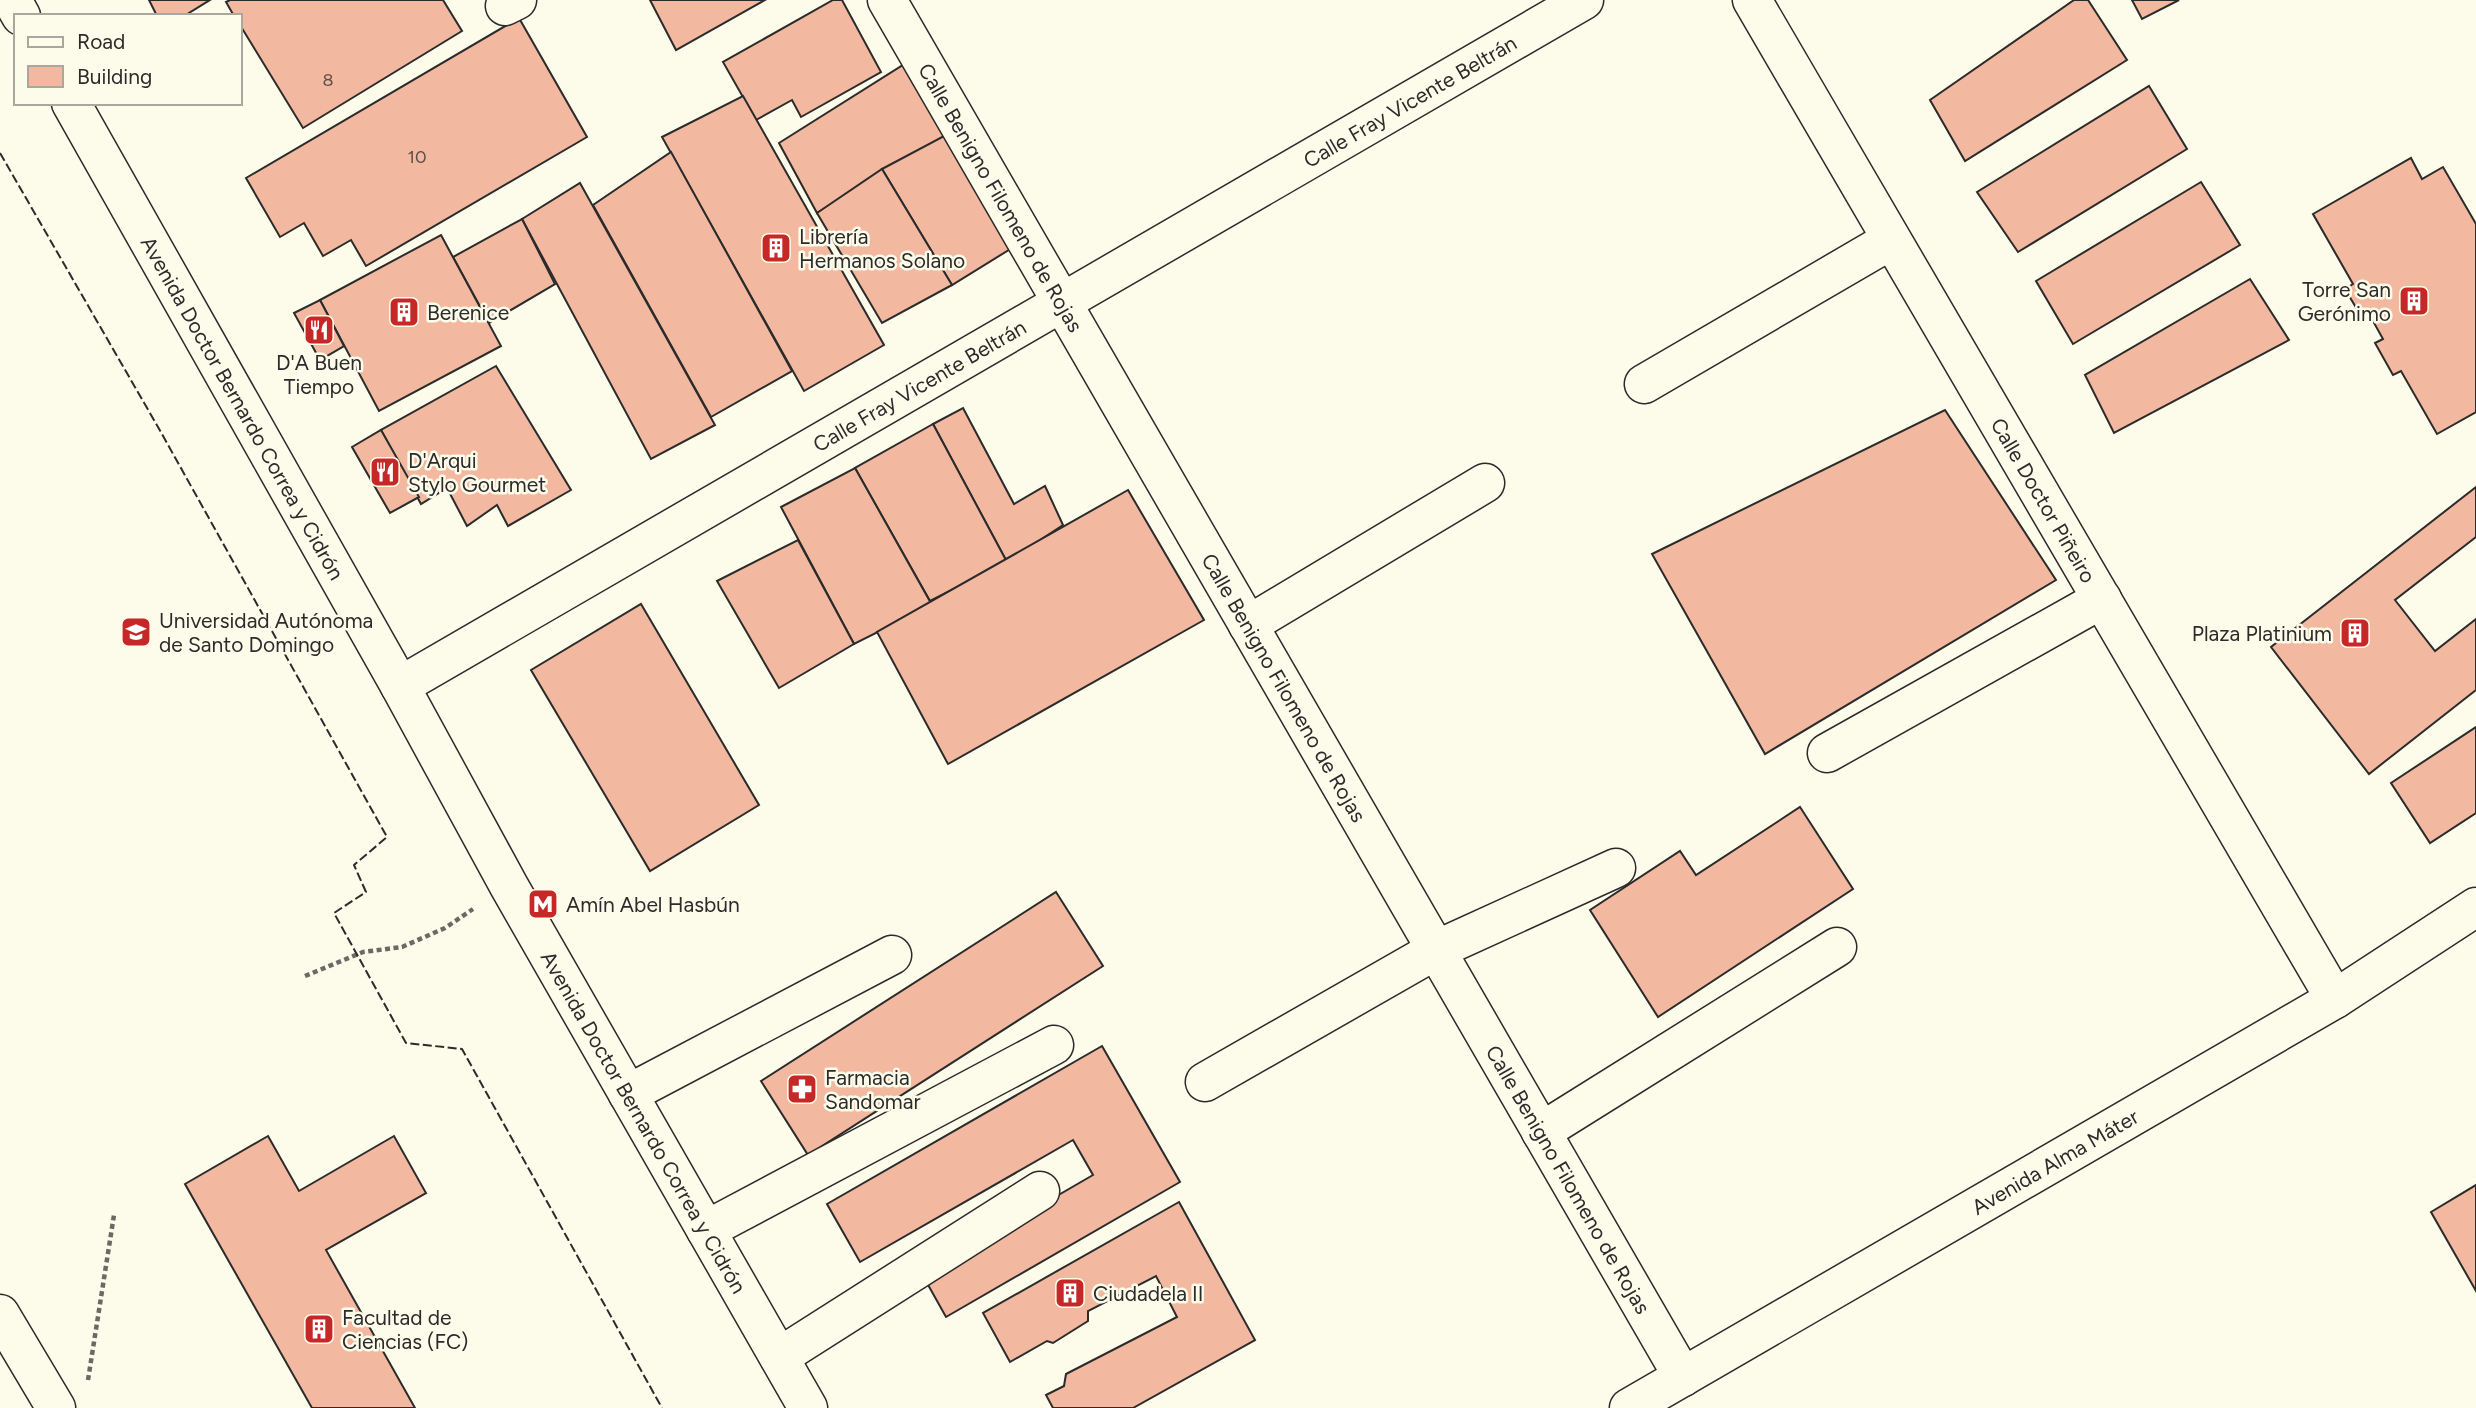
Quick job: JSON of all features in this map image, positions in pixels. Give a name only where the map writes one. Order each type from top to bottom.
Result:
[{"type":"street","name":"Calle Benigno Filomeno de Rojas","points":[[887,0],[1683,1377]]},
{"type":"street","name":"Calle Fray Vicente Beltrán","points":[[400,686],[1584,0]]},
{"type":"street","name":"Calle Doctor Piñeiro","points":[[1752,0],[2335,999]]},
{"type":"street","name":"Avenida Doctor Bernardo Correa y Cidrón","points":[[72,105],[400,686],[509,886],[808,1408]]},
{"type":"street","points":[[1644,384],[1891,240]]},
{"type":"street","points":[[1248,625],[1485,483]]},
{"type":"street","points":[[1827,753],[2102,599]]},
{"type":"street","points":[[1205,1082],[1436,950],[1616,868]]},
{"type":"street","name":"Avenida Alma Máter","points":[[1629,1408],[2335,999],[2476,907]]},
{"type":"street","points":[[1541,1132],[1837,947]]},
{"type":"street","points":[[628,1094],[892,955]]},
{"type":"street","points":[[706,1230],[1054,1045]]},
{"type":"street","points":[[779,1357],[1041,1191]]},
{"type":"street","points":[[0,1314],[56,1408]]},
{"type":"path","points":[[304,976],[363,952],[402,947],[445,928],[509,886]]},
{"type":"path","points":[[88,1380],[114,1215]]},
{"type":"building","points":[[149,0],[210,0],[187,14],[156,14]]},
{"type":"building","points":[[443,0],[462,31],[303,128],[242,28],[242,14],[233,14],[226,2]]},
{"type":"building","points":[[650,0],[765,0],[676,50]]},
{"type":"building","points":[[833,0],[842,0],[881,72],[801,117],[792,100],[756,120],[723,62]]},
{"type":"building","points":[[2074,0],[2088,0],[2127,60],[1965,161],[1930,100]]},
{"type":"building","points":[[2132,0],[2179,0],[2142,19]]},
{"type":"building","points":[[519,18],[587,137],[366,266],[351,240],[323,256],[304,223],[280,237],[246,178]]},
{"type":"building","points":[[903,65],[944,136],[817,213],[779,143]]},
{"type":"building","points":[[2149,86],[2187,149],[2018,252],[1977,192]]},
{"type":"building","name":"Librería Hermanos Solano","points":[[743,96],[884,345],[804,391],[662,137]]},
{"type":"building","points":[[944,136],[1012,248],[952,285],[882,169]]},
{"type":"building","points":[[671,152],[792,371],[711,417],[593,205]]},
{"type":"building","name":"Torre San Gerónimo","points":[[2411,158],[2422,179],[2443,167],[2476,224],[2476,412],[2437,434],[2401,371],[2393,375],[2375,343],[2383,339],[2368,312],[2361,316],[2345,289],[2353,284],[2313,214]]},
{"type":"building","points":[[882,169],[952,285],[882,323],[817,213]]},
{"type":"building","points":[[2201,182],[2240,245],[2073,344],[2036,281]]},
{"type":"building","points":[[580,183],[715,425],[651,459],[522,219]]},
{"type":"building","points":[[522,219],[555,284],[489,323],[453,257]]},
{"type":"building","name":"Berenice","points":[[441,235],[501,346],[379,411],[320,300]]},
{"type":"building","points":[[2250,279],[2289,340],[2114,433],[2085,375]]},
{"type":"building","name":"D'A Buen Tiempo","points":[[320,300],[344,346],[320,360],[294,313]]},
{"type":"building","points":[[496,366],[571,490],[508,526],[497,505],[467,526],[447,488],[421,504],[381,430]]},
{"type":"building","points":[[963,408],[1014,504],[1045,486],[1063,525],[1007,562],[933,424]]},
{"type":"building","points":[[1945,410],[2056,580],[1765,754],[1652,554]]},
{"type":"building","points":[[933,424],[1007,562],[930,601],[855,468]]},
{"type":"building","name":"D'Arqui Stylo Gourmet","points":[[381,430],[419,497],[390,513],[352,447]]},
{"type":"building","points":[[855,468],[932,605],[854,644],[781,507]]},
{"type":"building","name":"Plaza Platinium","points":[[2476,487],[2476,537],[2395,600],[2435,651],[2476,619],[2476,690],[2369,774],[2271,647]]},
{"type":"building","points":[[1128,490],[1204,620],[948,764],[877,632]]},
{"type":"building","points":[[798,540],[854,644],[779,688],[717,581]]},
{"type":"building","points":[[641,604],[759,805],[650,871],[531,670]]},
{"type":"building","points":[[2476,727],[2476,813],[2430,843],[2391,783]]},
{"type":"building","points":[[1800,807],[1853,889],[1658,1017],[1590,910],[1680,851],[1696,875]]},
{"type":"building","points":[[1056,892],[1103,966],[808,1155],[761,1081]]},
{"type":"building","points":[[1102,1046],[1180,1182],[946,1317],[922,1274],[1093,1175],[1073,1140],[860,1262],[827,1204]]},
{"type":"building","name":"Facultad de Ciencias (FC)","points":[[268,1136],[299,1191],[394,1136],[426,1193],[326,1250],[415,1408],[312,1408],[185,1184]]},
{"type":"building","points":[[2476,1185],[2476,1291],[2431,1212]]},
{"type":"building","name":"Ciudadela II","points":[[1179,1202],[1255,1340],[1133,1408],[1053,1408],[1046,1395],[1064,1386],[1066,1374],[1177,1317],[1156,1276],[1088,1311],[1088,1321],[1053,1343],[1047,1341],[1010,1362],[983,1313]]},
{"type":"fence","points":[[0,153],[158,427],[387,837],[354,865],[366,892],[334,913],[406,1043],[462,1049],[662,1408]]},
{"type":"place","name":"Librería Hermanos Solano","points":[[776,248]]},
{"type":"place","name":"Torre San Gerónimo","points":[[2414,301]]},
{"type":"place","name":"Berenice","points":[[404,312]]},
{"type":"place","name":"D'A Buen Tiempo","points":[[319,330]]},
{"type":"place","name":"D'Arqui Stylo Gourmet","points":[[385,472]]},
{"type":"place","name":"Universidad Autónoma de Santo Domingo","points":[[136,632]]},
{"type":"place","name":"Plaza Platinium","points":[[2355,633]]},
{"type":"place","name":"Amín Abel Hasbún","points":[[543,904]]},
{"type":"place","name":"Farmacia Sandomar","points":[[802,1089]]},
{"type":"place","name":"Ciudadela II","points":[[1070,1293]]},
{"type":"place","name":"Facultad de Ciencias (FC)","points":[[319,1329]]}]
